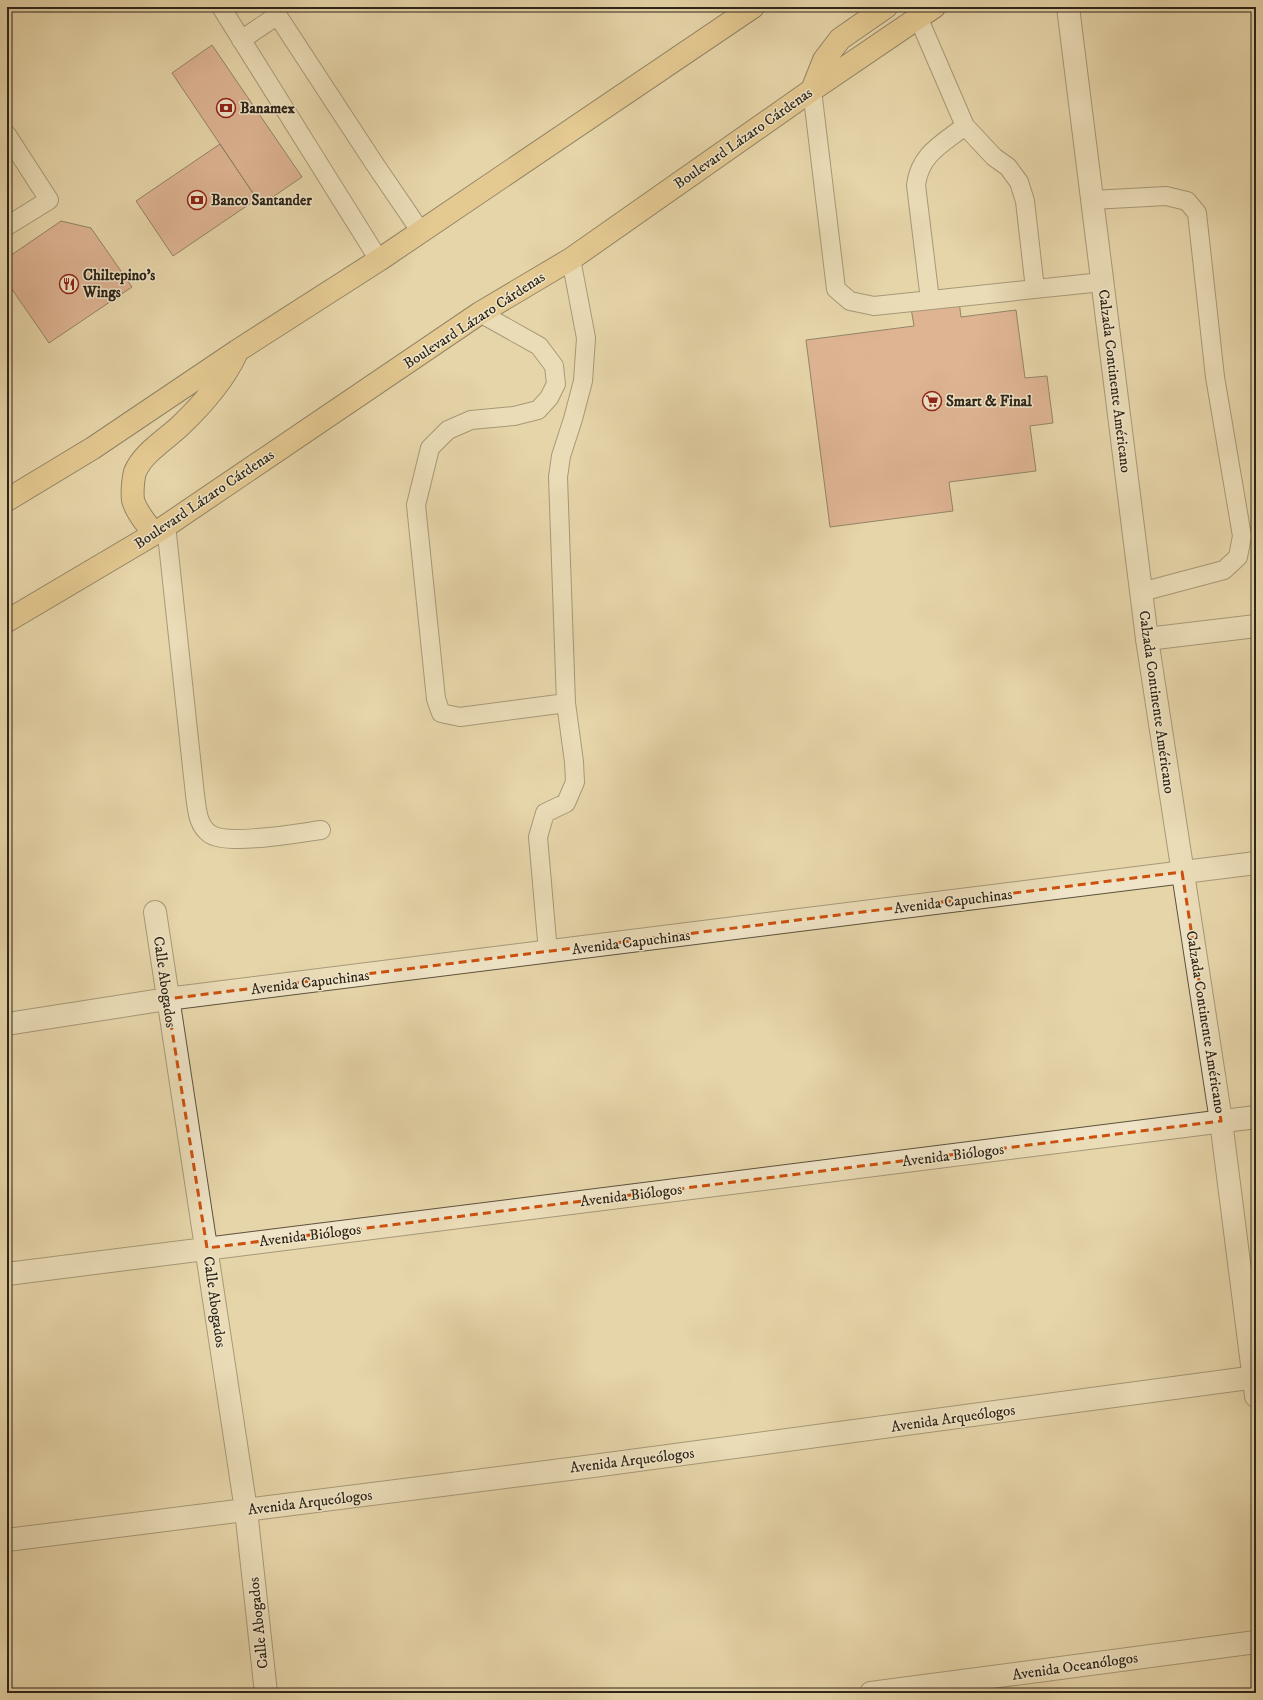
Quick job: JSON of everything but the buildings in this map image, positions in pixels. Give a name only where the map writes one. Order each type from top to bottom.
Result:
[{"type":"main road","points":[[7,500],[93,448],[237,351],[379,260],[753,7]]},
{"type":"main road","points":[[812,90],[824,60],[840,39],[886,7]]},
{"type":"main road","name":"Boulevard Lázaro Cárdenas","points":[[7,621],[160,530],[480,313],[571,259],[926,12]]},
{"type":"main road","points":[[160,530],[137,509],[133,500],[135,473],[145,457],[181,425],[208,397],[226,374],[237,351]]},
{"type":"street","name":"Calzada Continente Américano","points":[[1068,7],[1147,639],[1221,1121],[1255,1384]]},
{"type":"street","points":[[1147,639],[1256,626]]},
{"type":"street","name":"Avenida Capuchinas","points":[[7,1024],[167,999],[1256,863]]},
{"type":"street","name":"Calle Abogados","points":[[155,912],[167,999],[207,1248],[246,1510],[266,1693]]},
{"type":"street","name":"Avenida Biólogos","points":[[7,1274],[1256,1117]]},
{"type":"street","name":"Avenida Arqueólogos","points":[[7,1540],[1255,1384]]},
{"type":"street","name":"Avenida Oceanólogos","points":[[870,1693],[1256,1642]]},
{"type":"lane","points":[[220,7],[379,260]]},
{"type":"lane","points":[[241,40],[275,11],[421,232]]},
{"type":"lane","points":[[926,12],[965,126],[994,157],[1008,167],[1019,182],[1025,201],[1035,289]]},
{"type":"lane","points":[[812,90],[836,289],[850,302],[874,306],[1102,282]]},
{"type":"lane","points":[[930,300],[916,185],[918,171],[928,156],[965,126]]},
{"type":"lane","points":[[7,135],[49,200],[7,226]]},
{"type":"lane","points":[[1092,200],[1166,196],[1187,201],[1197,213],[1215,377],[1242,536],[1238,557],[1224,570],[1141,592]]},
{"type":"lane","points":[[548,952],[538,837],[545,813],[566,803],[575,782],[574,762],[566,702],[558,477],[562,456],[574,419],[583,381],[586,338],[571,259]]},
{"type":"lane","points":[[480,313],[539,346],[554,366],[556,384],[550,398],[538,410],[514,416],[471,420],[448,430],[430,448],[416,506],[436,700],[441,713],[460,717],[566,702]]},
{"type":"lane","points":[[160,530],[195,795],[200,822],[210,834],[223,839],[321,830]]},
{"type":"highlighted area","points":[[1182,872],[1221,1121],[207,1248],[167,999]]},
{"type":"place","name":"Banamex","points":[[226,108]]},
{"type":"place","name":"Banco Santander","points":[[197,200]]},
{"type":"place","name":"Chiltepino's Wings","points":[[69,284]]},
{"type":"place","name":"Smart & Final","points":[[932,401]]}]
